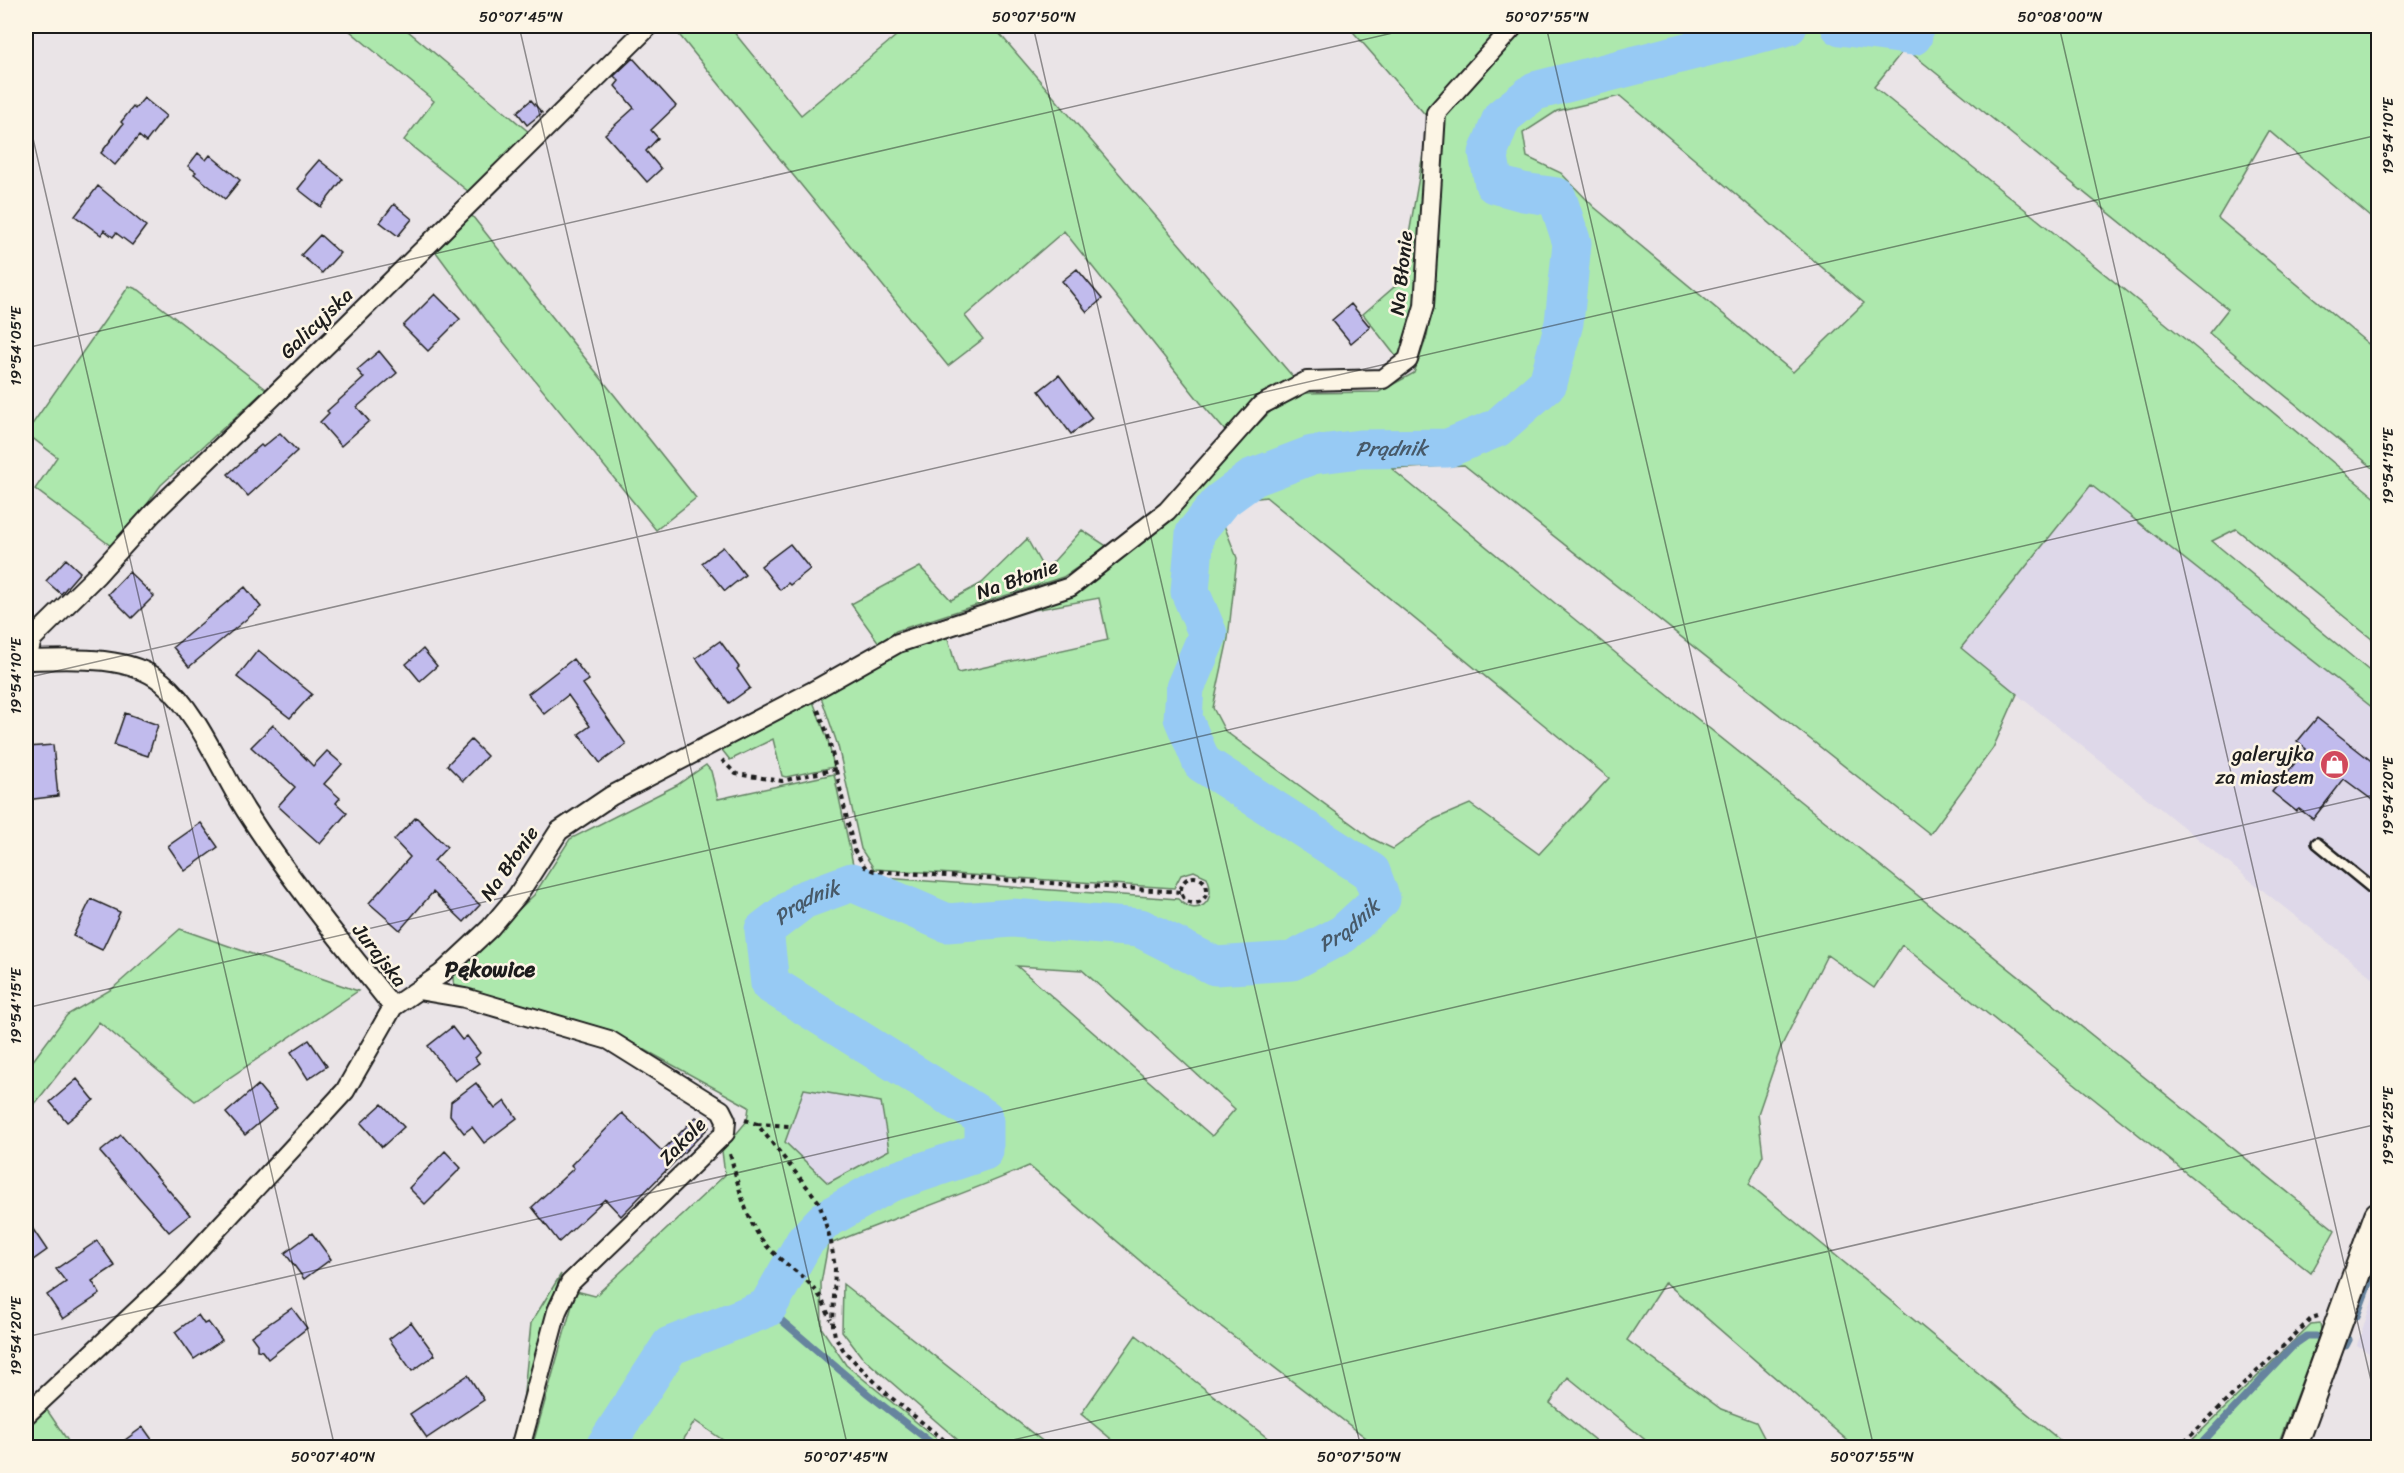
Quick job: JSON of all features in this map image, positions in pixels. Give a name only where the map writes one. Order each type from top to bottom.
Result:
[{"type":"main road","points":[[2293,1448],[2379,1215]]},
{"type":"street","name":"Galicyjska","points":[[26,660],[32,639],[96,575],[153,513],[650,26]]},
{"type":"street","name":"Na Błonie","points":[[393,1007],[441,974],[490,928],[517,896],[559,831],[611,796],[811,692],[898,643],[1070,587],[1167,511],[1261,405],[1307,381],[1383,380],[1408,360],[1424,306],[1436,113],[1514,26]]},
{"type":"street","name":"Jurajska","points":[[26,660],[95,660],[129,665],[161,681],[185,706],[245,810],[293,881],[393,1007],[345,1091],[174,1277],[26,1414]]},
{"type":"street","name":"Zakole","points":[[418,990],[465,998],[609,1040],[721,1110],[725,1126],[570,1282],[557,1311],[520,1448]]},
{"type":"lane","points":[[2317,843],[2379,893]]},
{"type":"path","points":[[811,692],[828,735],[854,850],[865,867],[874,871],[1181,892]]},
{"type":"path","points":[[708,745],[736,774],[782,781],[836,769]]},
{"type":"path","points":[[1192,878],[1201,879],[1207,890],[1201,900],[1193,903],[1186,900],[1181,892],[1183,884],[1192,878]]},
{"type":"path","points":[[790,1126],[757,1124],[740,1118],[725,1126],[749,1215],[762,1240],[819,1294],[832,1320]]},
{"type":"path","points":[[757,1124],[819,1202],[831,1242],[835,1268],[832,1320],[835,1336],[844,1352],[888,1395],[954,1448]]},
{"type":"path","points":[[2178,1448],[2312,1318],[2346,1304]]},
{"type":"shaded area","points":[[2091,484],[2378,712],[2378,982],[1960,649]]},
{"type":"shaded area","points":[[803,1089],[881,1102],[889,1151],[828,1183],[784,1142]]},
{"type":"shaded area","points":[[2378,1284],[2378,1359],[2357,1345]]},
{"type":"green space","points":[[344,26],[402,26],[530,133],[469,192],[404,140],[434,101]]},
{"type":"green space","points":[[672,26],[729,26],[801,115],[902,31],[898,26],[993,26],[1294,378],[1257,397],[1228,434],[1064,231],[965,316],[983,339],[948,366]]},
{"type":"green space","points":[[1348,26],[1506,26],[1443,95],[1419,305],[1408,340],[1398,359],[1363,314],[1401,281],[1429,119]]},
{"type":"green space","points":[[1525,26],[2378,26],[2378,223],[2269,131],[2218,218],[2378,352],[2378,472],[2209,333],[2228,309],[1905,48],[1874,87],[2196,348],[2378,500],[2378,644],[2236,529],[2212,541],[2378,678],[2378,712],[2091,485],[1961,648],[2017,694],[1993,748],[1930,834],[1464,465],[1392,469],[1629,664],[2335,1230],[2311,1273],[1902,945],[1874,988],[1827,955],[1781,1047],[1758,1114],[1763,1155],[1749,1184],[2068,1447],[1855,1447],[1665,1282],[1627,1340],[1721,1409],[1756,1422],[1769,1447],[1654,1447],[1568,1377],[1550,1403],[1603,1447],[1378,1447],[1180,1295],[1029,1166],[828,1245],[821,1283],[822,1329],[846,1365],[947,1447],[733,1447],[695,1421],[679,1447],[532,1447],[576,1291],[595,1296],[725,1175],[722,1151],[747,1121],[749,1107],[609,1030],[454,985],[452,973],[534,895],[570,839],[677,785],[706,765],[711,771],[718,799],[834,774],[853,864],[870,877],[1178,899],[1192,908],[1204,905],[1210,894],[1210,886],[1207,877],[1194,871],[1181,875],[1174,888],[874,869],[861,849],[838,746],[820,694],[904,649],[947,635],[958,673],[1108,640],[1099,598],[1034,610],[1094,578],[1206,476],[1272,410],[1304,393],[1379,392],[1414,373],[1427,336],[1432,303],[1442,120]],"holes":[[[1620,96],[1864,303],[1793,372],[1594,207],[1561,173],[1527,157],[1523,133],[1557,111]],[[1266,497],[1609,778],[1539,854],[1470,804],[1435,819],[1393,849],[1371,838],[1225,731],[1213,708],[1228,639],[1237,558],[1222,520],[1244,500]],[[1017,966],[1082,970],[1235,1109],[1212,1136]],[[804,1089],[881,1102],[889,1150],[828,1183],[785,1142]]]},
{"type":"green space","points":[[469,212],[696,498],[656,530],[490,325],[433,248]]},
{"type":"green space","points":[[129,286],[139,290],[266,389],[161,485],[115,549],[35,489],[57,457],[26,433]]},
{"type":"green space","points":[[1082,530],[1108,547],[1063,577],[896,631],[879,643],[851,604],[920,567],[951,600],[982,583],[1027,539],[1045,571]]},
{"type":"green space","points":[[812,699],[828,740],[834,767],[786,777],[782,776],[773,739],[730,760],[719,746]]},
{"type":"green space","points":[[180,929],[358,991],[195,1101],[99,1022],[26,1115],[26,1070],[67,1015],[112,989]]},
{"type":"green space","points":[[561,1274],[544,1324],[521,1422],[531,1323]]},
{"type":"green space","points":[[843,1284],[1050,1447],[966,1447],[861,1356],[842,1331]]},
{"type":"green space","points":[[2320,1323],[2321,1330],[2277,1447],[2185,1447],[2311,1324]]},
{"type":"green space","points":[[1136,1335],[1279,1447],[1121,1447],[1081,1414]]},
{"type":"green space","points":[[47,1410],[72,1447],[26,1446],[26,1426]]},
{"type":"building","points":[[633,58],[676,106],[651,130],[658,138],[646,151],[661,169],[647,182],[605,134],[634,108],[615,86],[619,81],[614,76]]},
{"type":"building","points":[[144,98],[166,116],[146,142],[139,136],[115,165],[101,153],[123,124],[121,122]]},
{"type":"building","points":[[531,100],[542,113],[527,125],[517,112]]},
{"type":"building","points":[[198,153],[206,160],[210,155],[240,180],[225,199],[194,174],[196,172],[188,166]]},
{"type":"building","points":[[319,160],[343,179],[321,207],[298,189]]},
{"type":"building","points":[[98,186],[146,226],[132,245],[116,233],[113,237],[104,230],[101,235],[75,216]]},
{"type":"building","points":[[394,204],[412,219],[398,236],[380,222]]},
{"type":"building","points":[[320,235],[340,253],[322,273],[301,255]]},
{"type":"building","points":[[1077,269],[1102,299],[1087,312],[1062,281]]},
{"type":"building","points":[[435,294],[460,319],[428,351],[403,326]]},
{"type":"building","points":[[1351,304],[1370,327],[1351,343],[1332,320]]},
{"type":"building","points":[[379,351],[397,373],[357,407],[369,421],[341,446],[320,422],[329,413],[327,411],[364,378],[357,370]]},
{"type":"building","points":[[1059,375],[1092,418],[1071,434],[1039,391]]},
{"type":"building","points":[[280,433],[297,451],[248,496],[228,474],[261,445],[263,447]]},
{"type":"building","points":[[790,544],[810,569],[780,590],[761,566]]},
{"type":"building","points":[[723,547],[745,575],[725,591],[702,563]]},
{"type":"building","points":[[66,559],[80,572],[61,594],[46,581]]},
{"type":"building","points":[[129,572],[154,596],[132,618],[108,594]]},
{"type":"building","points":[[245,587],[261,607],[189,667],[173,647]]},
{"type":"building","points":[[720,641],[739,667],[737,669],[750,688],[729,703],[696,658]]},
{"type":"building","points":[[423,649],[437,666],[420,681],[406,664]]},
{"type":"building","points":[[258,650],[312,694],[290,718],[237,677]]},
{"type":"building","points":[[573,659],[589,680],[583,684],[626,744],[600,763],[579,734],[590,726],[568,695],[544,714],[528,694]]},
{"type":"building","points":[[125,713],[158,725],[148,756],[114,745]]},
{"type":"building","points":[[2317,718],[2379,767],[2379,805],[2344,779],[2313,819],[2299,809],[2296,811],[2272,792],[2306,749],[2297,742]]},
{"type":"building","points":[[273,725],[313,766],[327,751],[342,764],[324,784],[340,798],[336,803],[347,813],[320,844],[278,806],[295,787],[251,747]]},
{"type":"building","points":[[471,740],[487,756],[463,781],[447,765]]},
{"type":"building","points":[[53,745],[58,796],[26,800],[26,767],[30,767],[28,747]]},
{"type":"building","points":[[416,817],[447,847],[434,861],[480,905],[464,922],[433,892],[400,930],[369,903],[410,857],[394,840]]},
{"type":"building","points":[[201,823],[218,847],[185,871],[168,846]]},
{"type":"building","points":[[91,899],[120,912],[102,950],[73,936]]},
{"type":"building","points":[[452,1027],[462,1040],[467,1036],[480,1053],[475,1058],[479,1063],[455,1081],[428,1046]]},
{"type":"building","points":[[309,1040],[327,1066],[308,1079],[291,1052]]},
{"type":"building","points":[[77,1079],[94,1100],[67,1122],[50,1102]]},
{"type":"building","points":[[476,1083],[495,1109],[505,1101],[517,1118],[484,1143],[472,1127],[464,1133],[450,1115],[451,1102]]},
{"type":"building","points":[[258,1085],[277,1108],[245,1135],[226,1113]]},
{"type":"building","points":[[382,1104],[404,1127],[382,1147],[361,1123]]},
{"type":"building","points":[[622,1113],[662,1151],[696,1117],[709,1127],[621,1216],[605,1199],[559,1242],[532,1207],[574,1168],[571,1165]]},
{"type":"building","points":[[121,1135],[190,1215],[169,1232],[100,1152]]},
{"type":"building","points":[[445,1151],[461,1168],[425,1204],[409,1188]]},
{"type":"building","points":[[26,1219],[47,1250],[26,1265]]},
{"type":"building","points":[[312,1233],[331,1259],[304,1279],[285,1253]]},
{"type":"building","points":[[97,1241],[115,1266],[92,1281],[100,1294],[63,1319],[47,1295],[66,1282],[56,1269]]},
{"type":"building","points":[[292,1308],[307,1328],[268,1359],[262,1351],[257,1350],[257,1344],[251,1336]]},
{"type":"building","points":[[198,1315],[204,1324],[208,1322],[222,1340],[194,1359],[175,1332]]},
{"type":"building","points":[[411,1322],[435,1355],[412,1371],[389,1339]]},
{"type":"building","points":[[468,1375],[484,1400],[427,1438],[410,1414]]},
{"type":"building","points":[[143,1427],[158,1448],[114,1448]]},
{"type":"waterway","name":"Prądnik","points":[[604,1448],[670,1346],[767,1308],[805,1241],[825,1220],[889,1183],[984,1151],[984,1118],[770,984],[764,930],[803,900],[852,882],[947,923],[1012,918],[1140,928],[1215,966],[1292,961],[1343,934],[1381,899],[1371,872],[1202,763],[1183,718],[1185,688],[1208,634],[1190,592],[1195,533],[1221,501],[1254,477],[1312,455],[1360,449],[1448,448],[1497,428],[1548,383],[1564,323],[1572,243],[1557,197],[1523,192],[1494,184],[1488,153],[1502,117],[1535,91],[1788,26]]},
{"type":"waterway","name":"Prądnik","points":[[1840,26],[1913,36],[1913,26]]},
{"type":"waterway","points":[[2357,1316],[2378,1259]]},
{"type":"waterway","points":[[767,1308],[868,1394],[938,1448]]},
{"type":"waterway","points":[[2197,1448],[2294,1345],[2307,1336],[2316,1336]]},
{"type":"waterway","points":[[2342,1346],[2346,1346],[2349,1340]]},
{"type":"place","name":"galeryjka za miastem","points":[[2335,765]]},
{"type":"district","name":"Pękowice","points":[[490,969]]}]
